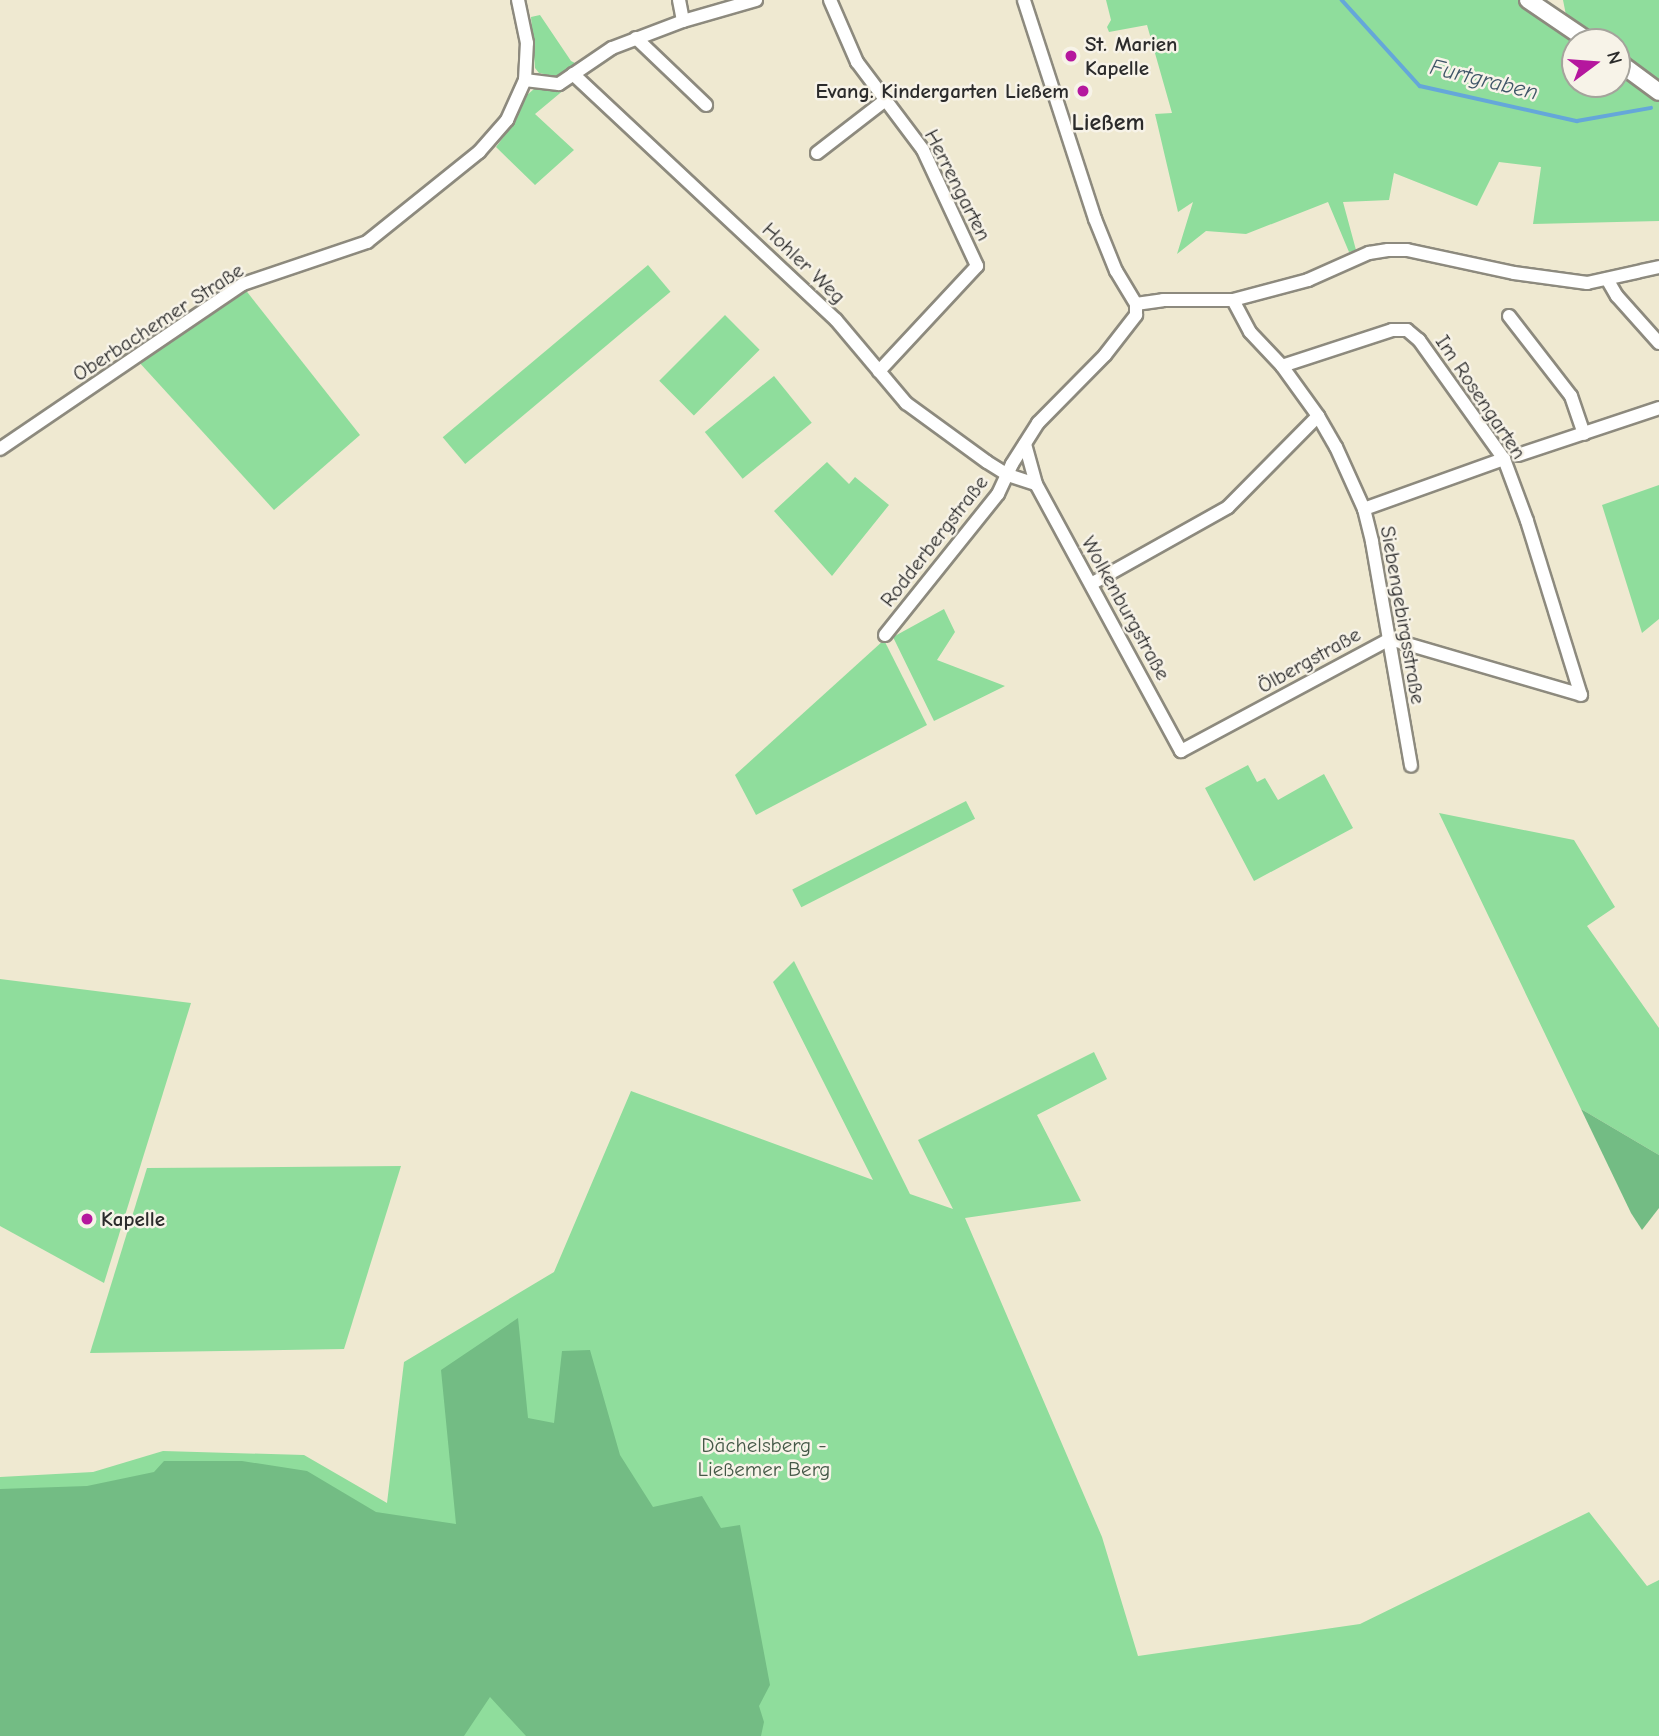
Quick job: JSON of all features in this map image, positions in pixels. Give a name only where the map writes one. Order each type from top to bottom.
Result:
[{"type":"street","name":"Oberbachemer Straße","points":[[0,449],[243,284],[367,242],[493,139],[508,120],[525,80],[527,43],[518,0]]},
{"type":"street","points":[[679,0],[683,21]]},
{"type":"street","points":[[525,80],[559,84],[612,48],[683,21],[756,0]]},
{"type":"street","name":"Herrengarten","points":[[830,0],[857,62],[923,150],[977,266],[879,371]]},
{"type":"street","points":[[1024,0],[1096,219],[1116,271],[1136,304],[1163,300],[1233,300],[1308,280],[1369,253],[1388,250],[1407,250],[1514,273],[1574,281],[1607,279],[1659,267]]},
{"type":"street","points":[[1528,0],[1569,28]]},
{"type":"street","points":[[636,38],[706,105]]},
{"type":"street","points":[[1631,71],[1659,92]]},
{"type":"street","name":"Hohler Weg","points":[[573,74],[836,320],[916,411],[1008,475]]},
{"type":"street","points":[[817,153],[884,101]]},
{"type":"street","points":[[1607,279],[1617,296],[1659,343]]},
{"type":"street","name":"Siebengebirgsstraße","points":[[1233,300],[1250,332],[1282,366],[1318,416],[1336,447],[1364,509],[1412,766]]},
{"type":"street","name":"Rodderbergstraße","points":[[885,635],[998,494],[1038,423],[1128,329],[1136,315],[1136,304]]},
{"type":"street","points":[[1508,316],[1572,396],[1584,435]]},
{"type":"street","name":"Im Rosengarten","points":[[1282,366],[1381,333],[1406,330],[1419,341],[1504,459],[1527,521],[1581,695]]},
{"type":"street","points":[[1518,455],[1659,408]]},
{"type":"street","points":[[1091,584],[1228,507],[1318,416]]},
{"type":"street","name":"Wolkenburgstraße","points":[[1025,444],[1036,484],[1181,751]]},
{"type":"street","points":[[1364,509],[1504,459]]},
{"type":"street","points":[[1008,475],[1036,484]]},
{"type":"street","name":"Ölbergstraße","points":[[1181,751],[1390,639],[1581,695]]},
{"type":"green space","points":[[1106,0],[1518,0],[1561,29],[1561,98],[1631,98],[1631,78],[1659,98],[1659,221],[1533,224],[1541,167],[1499,162],[1477,206],[1394,173],[1389,200],[1343,202],[1356,250],[1349,252],[1328,202],[1246,234],[1206,231],[1177,254],[1193,202],[1178,212],[1155,114],[1172,113],[1147,25],[1109,32],[1107,27],[1111,20]]},
{"type":"green space","points":[[1563,0],[1659,0],[1659,82],[1631,62],[1631,28],[1584,28],[1566,15]]},
{"type":"green space","points":[[540,15],[571,61],[577,64],[558,77],[539,73],[535,68],[531,17]]},
{"type":"green space","points":[[534,89],[565,89],[535,114],[574,150],[535,185],[496,147],[514,123],[527,95]]},
{"type":"green space","points":[[648,265],[670,292],[465,464],[443,437]]},
{"type":"green space","points":[[244,288],[360,435],[274,510],[138,361]]},
{"type":"green space","points":[[725,315],[760,350],[694,415],[659,381]]},
{"type":"green space","points":[[774,376],[812,423],[743,479],[705,432]]},
{"type":"green space","points":[[827,462],[849,484],[855,477],[889,505],[832,576],[774,511]]},
{"type":"green space","points":[[1659,485],[1659,619],[1642,633],[1602,505]]},
{"type":"green space","points":[[944,609],[955,632],[937,660],[1005,686],[934,721],[893,637]]},
{"type":"green space","points":[[884,640],[927,725],[756,815],[735,775]]},
{"type":"green space","points":[[1248,765],[1257,782],[1265,778],[1278,800],[1324,774],[1353,828],[1254,881],[1205,788]]},
{"type":"green space","points":[[966,801],[975,819],[801,907],[792,890]]},
{"type":"green space","points":[[1439,813],[1574,840],[1615,907],[1587,926],[1659,1028],[1659,1155],[1581,1109]]},
{"type":"green space","name":"Dächelsberg - Ließemer Berg","points":[[794,961],[910,1194],[953,1209],[918,1140],[1094,1052],[1107,1079],[1037,1115],[1081,1201],[965,1218],[1102,1537],[1138,1656],[1360,1624],[1589,1512],[1647,1586],[1659,1580],[1659,1736],[0,1736],[0,1477],[93,1472],[163,1451],[304,1455],[387,1503],[404,1362],[554,1272],[631,1091],[873,1180],[773,982]]},
{"type":"green space","points":[[0,979],[191,1003],[104,1283],[0,1226]]},
{"type":"green space","points":[[1581,1109],[1659,1155],[1659,1208],[1642,1230],[1631,1213]]},
{"type":"green space","points":[[401,1166],[344,1349],[90,1353],[147,1168]]},
{"type":"green space","points":[[518,1318],[528,1418],[554,1423],[562,1351],[590,1350],[620,1455],[653,1507],[702,1496],[721,1528],[740,1525],[770,1685],[759,1706],[764,1722],[761,1736],[526,1736],[490,1697],[464,1736],[0,1736],[0,1489],[87,1486],[154,1472],[164,1461],[242,1461],[307,1471],[376,1512],[456,1524],[441,1370]]},
{"type":"waterway","name":"Furtgraben","points":[[1342,0],[1420,86],[1577,121],[1651,108]]},
{"type":"place","name":"St. Marien Kapelle","points":[[1071,56]]},
{"type":"place","name":"Evang. Kindergarten Ließem","points":[[1083,91]]},
{"type":"place","name":"Kapelle","points":[[87,1219]]},
{"type":"district","name":"Ließem","points":[[1108,123]]}]
